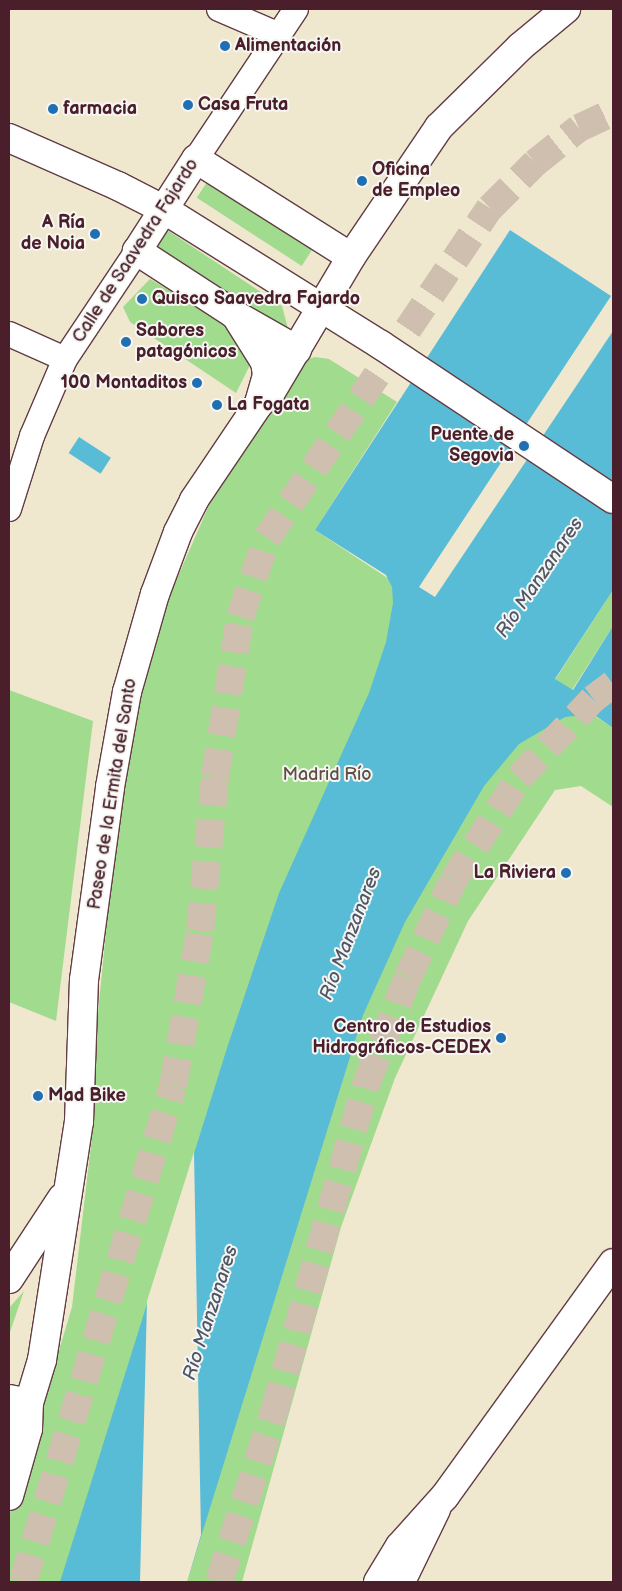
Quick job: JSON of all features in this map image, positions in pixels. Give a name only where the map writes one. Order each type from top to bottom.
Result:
[{"type":"main road","points":[[137,250],[234,314],[297,350],[351,257],[439,127],[520,47],[566,9]]},
{"type":"main road","points":[[9,138],[118,186],[165,210],[322,307],[613,498]]},
{"type":"main road","points":[[196,159],[351,257]]},
{"type":"main road","name":"Calle de Saavedra Fajardo","points":[[137,250],[165,210],[196,159]]},
{"type":"main road","points":[[234,314],[265,362],[267,375],[258,405]]},
{"type":"main road","name":"Paseo de la Ermita del Santo","points":[[9,1496],[28,1429],[19,1401],[42,1360],[79,1122],[84,980],[110,787],[127,692],[155,594],[178,532],[194,500],[258,405],[271,392],[297,350]]},
{"type":"main road","name":"Paseo de la Ermita del Santo","points":[[9,1279],[67,1191]]},
{"type":"main road","points":[[378,1582],[400,1546],[445,1496],[609,1276]]},
{"type":"street","points":[[219,9],[279,35]]},
{"type":"street","name":"Calle de Saavedra Fajardo","points":[[196,159],[296,9]]},
{"type":"street","points":[[439,127],[547,9]]},
{"type":"street","name":"Calle de Saavedra Fajardo","points":[[9,509],[32,436],[65,358],[137,250]]},
{"type":"street","points":[[9,334],[65,358]]},
{"type":"street","points":[[9,1442],[19,1401]]},
{"type":"street","points":[[403,1582],[445,1496]]},
{"type":"green space","points":[[211,176],[316,244],[302,266],[197,198]]},
{"type":"green space","points":[[164,228],[282,306],[291,340],[150,251]]},
{"type":"green space","points":[[150,279],[237,330],[250,365],[236,393],[130,322],[123,307]]},
{"type":"green space","name":"Madrid Río","points":[[315,357],[329,359],[397,402],[315,530],[613,728],[613,807],[581,786],[555,790],[468,921],[395,1078],[341,1227],[242,1582],[9,1582],[9,1517],[72,1307],[92,1137],[94,1054],[112,871],[130,748],[141,698],[169,597],[217,487],[303,361]]},
{"type":"green space","points":[[613,590],[613,626],[572,690],[555,680]]},
{"type":"green space","points":[[9,690],[93,721],[56,1021],[9,1002]]},
{"type":"green space","points":[[24,1291],[9,1335],[9,1308]]},
{"type":"water","name":"Río Manzanares","points":[[510,230],[611,296],[419,587],[435,597],[613,331],[613,590],[555,679],[573,690],[613,626],[613,728],[593,714],[565,717],[519,744],[484,786],[405,922],[363,1015],[187,1582],[60,1582],[227,1048],[279,893],[369,693],[386,642],[393,603],[392,587],[386,575],[315,530]]},
{"type":"water","points":[[79,437],[111,458],[101,474],[69,453]]},
{"type":"pier","points":[[194,1152],[201,1535],[187,1582],[140,1582],[147,1301]]},
{"type":"tunnel","points":[[23,1582],[173,1086],[200,931],[215,777],[240,617],[267,538],[490,208],[535,163],[579,128],[613,112]]},
{"type":"tunnel","points":[[219,1582],[274,1412],[367,1082],[408,977],[453,881],[519,778],[593,699],[613,684]]},
{"type":"place","name":"Alimentación","points":[[225,46]]},
{"type":"place","name":"Casa Fruta","points":[[188,105]]},
{"type":"place","name":"farmacia","points":[[53,109]]},
{"type":"place","name":"Oficina de Empleo","points":[[362,181]]},
{"type":"place","name":"A Ría de Noia","points":[[95,234]]},
{"type":"place","name":"Quisco Saavedra Fajardo","points":[[142,299]]},
{"type":"place","name":"Sabores patagónicos","points":[[126,342]]},
{"type":"place","name":"100 Montaditos","points":[[197,383]]},
{"type":"place","name":"La Fogata","points":[[217,405]]},
{"type":"place","name":"Puente de Segovia","points":[[524,446]]},
{"type":"place","name":"La Riviera","points":[[566,873]]},
{"type":"place","name":"Centro de Estudios Hidrográficos-CEDEX","points":[[501,1038]]},
{"type":"place","name":"Mad Bike","points":[[38,1096]]}]
